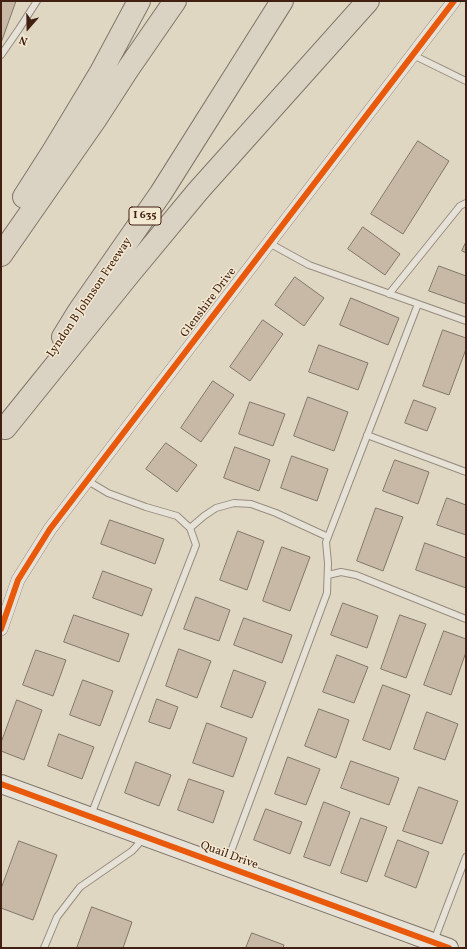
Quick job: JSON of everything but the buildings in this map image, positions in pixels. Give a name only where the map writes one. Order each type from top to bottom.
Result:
[{"type":"highway","points":[[1,234],[101,72],[139,1]]},
{"type":"highway","points":[[1,255],[175,1]]},
{"type":"highway","name":"Lyndon B Johnson Freeway","points":[[3,431],[79,310],[161,194],[282,1]]},
{"type":"highway","points":[[3,431],[130,272],[198,191],[368,1]]},
{"type":"street","name":"Glenshire Drive","points":[[1,629],[18,580],[50,529],[454,1]]},
{"type":"street","name":"Quail Drive","points":[[1,784],[226,866],[438,946]]},
{"type":"lane","points":[[1,55],[37,1]]},
{"type":"lane","points":[[413,55],[466,81]]},
{"type":"lane","points":[[389,294],[460,206],[466,203]]},
{"type":"lane","points":[[269,243],[309,265],[466,321]]},
{"type":"lane","points":[[226,866],[327,593],[328,563],[326,542],[418,304]]},
{"type":"lane","points":[[368,435],[466,472]]},
{"type":"lane","points":[[88,481],[108,492],[177,516],[190,528],[196,545],[91,817]]},
{"type":"lane","points":[[190,528],[216,508],[234,503],[251,504],[276,513],[328,537]]},
{"type":"lane","points":[[328,575],[341,572],[356,575],[466,619]]},
{"type":"lane","points":[[44,948],[57,918],[80,887],[132,851],[145,836]]},
{"type":"lane","points":[[438,946],[465,861]]},
{"type":"cycle path","points":[[1,629],[18,580],[50,529],[454,1]]},
{"type":"cycle path","points":[[1,784],[449,948]]}]
